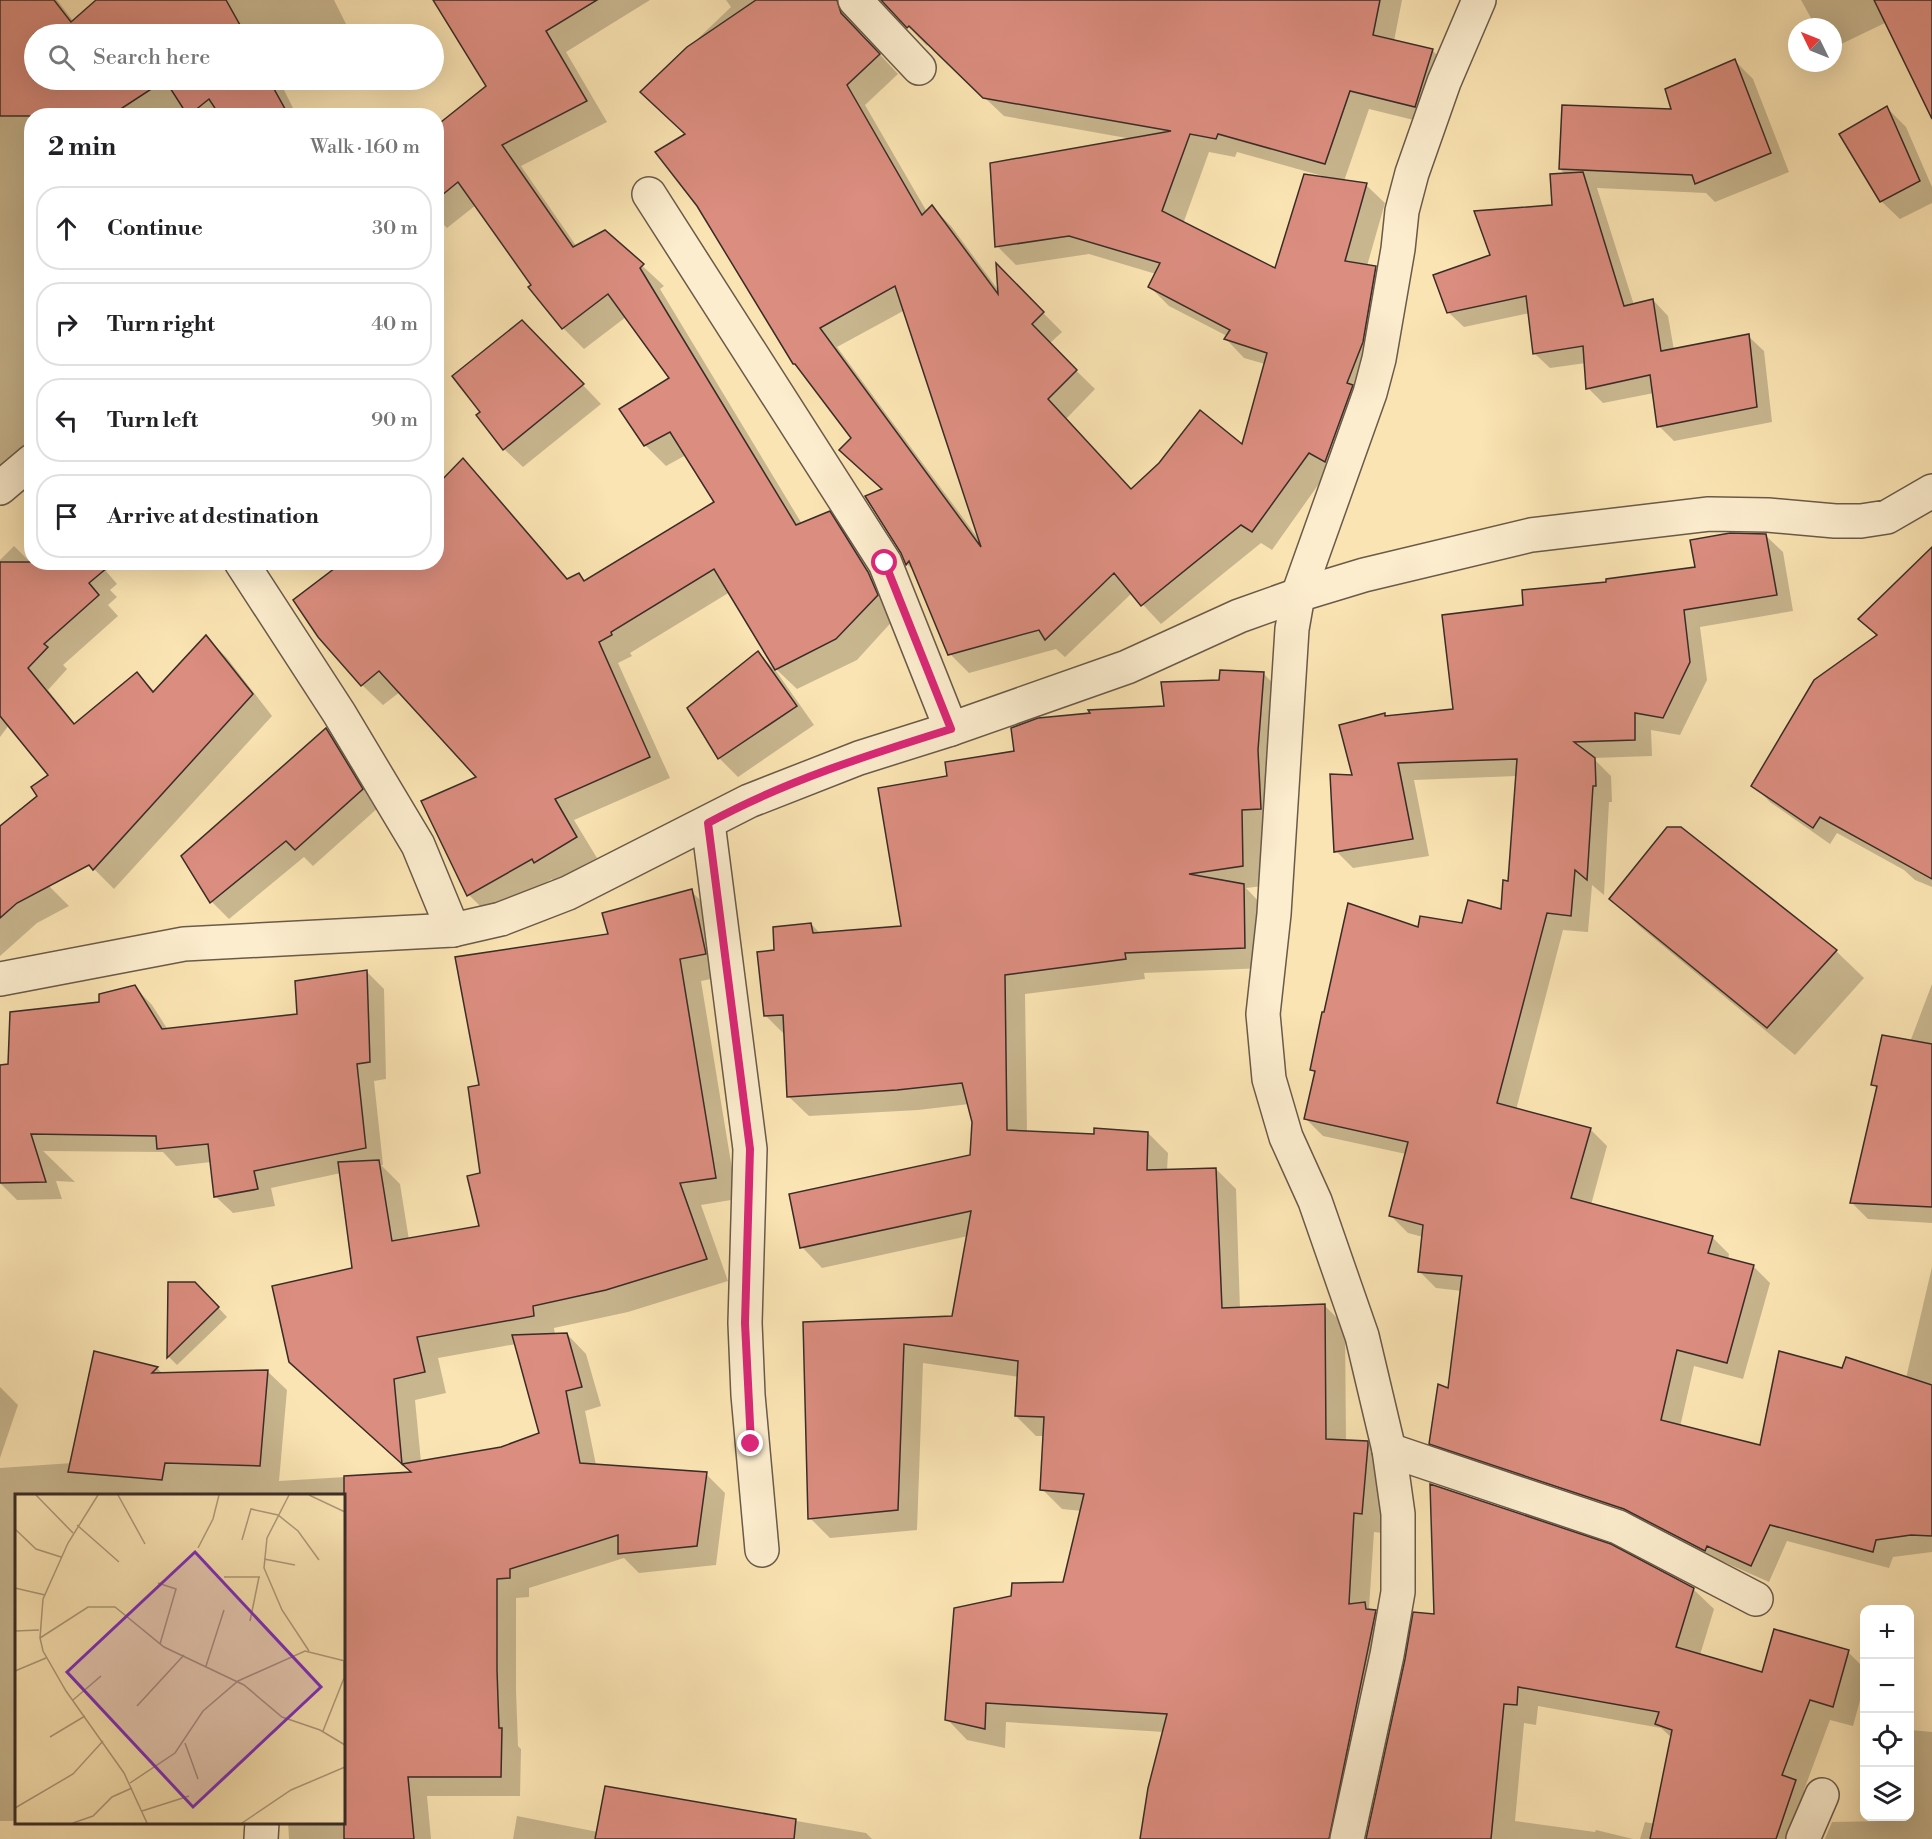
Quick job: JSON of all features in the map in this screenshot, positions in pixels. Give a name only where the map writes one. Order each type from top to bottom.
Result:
[{"type":"street","points":[[855,0],[919,68]]},
{"type":"street","points":[[1347,1839],[1387,1655],[1398,1592],[1398,1514],[1389,1450],[1362,1336],[1314,1201],[1286,1137],[1269,1079],[1263,1014],[1275,914],[1292,629],[1298,595],[1370,393],[1398,249],[1402,211],[1412,173],[1444,82],[1479,0]]},
{"type":"street","points":[[649,194],[885,563],[951,729]]},
{"type":"street","points":[[0,488],[24,468]]},
{"type":"street","points":[[0,979],[184,944],[453,930],[501,919],[568,893],[749,801],[838,766],[1127,667],[1239,616],[1364,575],[1531,535],[1709,514],[1861,521],[1887,517],[1932,491]]},
{"type":"street","points":[[246,570],[339,713],[418,845],[453,930]]},
{"type":"street","points":[[708,823],[750,1149],[745,1323],[747,1395],[762,1550]]},
{"type":"street","points":[[1389,1450],[1618,1527],[1756,1599]]},
{"type":"street","points":[[1803,1839],[1822,1795]]},
{"type":"street","points":[[261,1839],[262,1824]]},
{"type":"building","points":[[0,0],[54,0],[71,22],[96,0],[226,0],[239,24],[24,24],[24,90],[150,90],[122,108],[24,108],[24,116],[0,116]]},
{"type":"building","points":[[433,0],[597,0],[546,31],[587,101],[502,145],[573,247],[605,230],[644,264],[640,268],[796,525],[830,511],[868,572],[878,595],[836,639],[775,670],[714,569],[611,632],[612,635],[599,642],[650,757],[555,799],[577,837],[534,863],[532,859],[467,896],[421,801],[476,777],[379,671],[361,686],[318,637],[293,600],[332,570],[444,570],[444,478],[463,458],[567,579],[579,573],[584,581],[714,502],[670,432],[644,446],[619,409],[669,378],[608,294],[562,329],[528,287],[531,285],[458,182],[444,193],[444,120],[486,86]]},
{"type":"building","points":[[756,0],[837,0],[841,13],[880,54],[847,85],[922,215],[932,205],[998,294],[996,263],[1044,312],[1032,324],[1077,370],[1048,399],[1131,489],[1159,463],[1200,410],[1242,444],[1267,353],[1224,339],[1230,330],[1148,287],[1160,263],[1069,236],[995,247],[990,163],[1171,131],[983,98],[909,26],[907,28],[881,0],[1380,0],[1373,35],[1433,49],[1415,107],[1350,91],[1325,164],[1218,134],[1216,139],[1190,134],[1162,211],[1275,268],[1304,174],[1367,183],[1345,261],[1376,266],[1363,342],[1347,383],[1353,385],[1325,462],[1309,453],[1252,532],[1241,525],[1141,606],[1114,573],[1045,640],[1039,630],[948,655],[909,561],[906,565],[901,553],[865,496],[882,489],[839,450],[851,438],[793,364],[697,206],[655,152],[685,134],[640,92],[687,47]],"holes":[[[895,286],[981,547],[820,328]]]},
{"type":"building","points":[[1874,0],[1932,0],[1932,119]]},
{"type":"building","points":[[1735,59],[1771,153],[1695,184],[1692,175],[1559,169],[1562,105],[1671,109],[1665,89]]},
{"type":"building","points":[[171,90],[275,90],[285,108],[215,108],[209,99],[198,108],[183,108]]},
{"type":"building","points":[[1887,106],[1920,181],[1880,202],[1839,134]]},
{"type":"building","points":[[1583,172],[1624,306],[1653,299],[1661,351],[1749,334],[1757,407],[1657,427],[1650,375],[1586,389],[1583,346],[1533,354],[1526,296],[1447,313],[1433,275],[1490,255],[1474,211],[1552,205],[1550,174]]},
{"type":"building","points":[[522,320],[584,384],[503,450],[476,415],[480,412],[452,376]]},
{"type":"building","points":[[1730,533],[1766,534],[1777,595],[1684,610],[1690,662],[1663,718],[1635,713],[1635,740],[1574,742],[1595,758],[1596,786],[1593,786],[1587,880],[1575,870],[1571,916],[1547,913],[1497,1103],[1591,1128],[1571,1198],[1713,1236],[1708,1253],[1754,1265],[1727,1363],[1677,1350],[1661,1420],[1760,1445],[1779,1351],[1842,1368],[1846,1357],[1932,1385],[1932,1536],[1911,1535],[1876,1540],[1873,1552],[1770,1525],[1751,1566],[1707,1546],[1705,1551],[1624,1509],[1429,1444],[1438,1384],[1448,1388],[1462,1276],[1418,1272],[1423,1225],[1389,1216],[1408,1142],[1304,1119],[1315,1071],[1310,1070],[1348,903],[1418,927],[1420,916],[1462,923],[1468,900],[1501,909],[1503,880],[1508,881],[1517,759],[1398,763],[1413,839],[1334,852],[1330,774],[1352,775],[1339,725],[1385,713],[1385,716],[1453,709],[1442,615],[1523,605],[1522,590],[1606,582],[1606,579],[1695,567],[1690,540]]},
{"type":"building","points":[[1932,547],[1932,879],[1820,817],[1813,828],[1751,786],[1814,680],[1877,635],[1858,619]]},
{"type":"building","points":[[0,562],[24,562],[24,570],[104,570],[89,583],[99,595],[44,644],[48,647],[28,668],[74,724],[137,672],[153,692],[206,635],[253,694],[93,870],[89,865],[17,903],[0,918],[0,826],[37,796],[31,787],[48,775],[0,716]]},
{"type":"building","points":[[758,651],[797,706],[718,759],[687,708]]},
{"type":"building","points":[[1220,670],[1264,672],[1258,750],[1261,809],[1242,810],[1243,866],[1189,874],[1244,884],[1245,948],[1125,953],[1126,959],[1005,975],[1007,1130],[1094,1134],[1094,1128],[1148,1132],[1147,1170],[1216,1168],[1222,1308],[1325,1304],[1326,1439],[1368,1441],[1362,1514],[1354,1513],[1349,1604],[1365,1602],[1366,1609],[1376,1610],[1329,1839],[1140,1839],[1148,1788],[1167,1714],[986,1703],[985,1729],[945,1720],[954,1608],[1011,1596],[1012,1583],[1063,1582],[1084,1494],[1040,1490],[1044,1417],[1015,1416],[1018,1361],[904,1344],[898,1510],[808,1519],[803,1322],[952,1316],[971,1211],[800,1248],[789,1194],[970,1155],[972,1122],[962,1083],[787,1097],[783,1015],[764,1016],[757,952],[774,950],[773,927],[811,923],[813,933],[901,926],[878,788],[947,776],[945,762],[1014,751],[1011,728],[1038,718],[1090,713],[1088,710],[1164,706],[1161,682],[1219,680]]},
{"type":"building","points":[[326,728],[363,789],[295,850],[286,841],[210,903],[181,856]]},
{"type":"building","points":[[1667,827],[1681,827],[1837,950],[1767,1028],[1609,899]]},
{"type":"building","points":[[692,889],[706,954],[680,959],[716,1178],[680,1183],[707,1259],[606,1290],[533,1306],[534,1316],[417,1337],[425,1372],[394,1379],[402,1464],[289,1362],[272,1286],[352,1268],[338,1162],[379,1160],[392,1241],[479,1226],[467,1176],[480,1173],[468,1087],[479,1085],[455,957],[608,934],[602,913]]},
{"type":"building","points":[[367,970],[370,1062],[357,1064],[366,1148],[254,1171],[258,1189],[214,1197],[208,1144],[157,1149],[156,1136],[31,1134],[46,1182],[0,1183],[0,1065],[8,1064],[10,1012],[99,1002],[99,994],[135,985],[162,1029],[297,1014],[295,981]]},
{"type":"building","points":[[1882,1035],[1932,1044],[1932,1207],[1850,1203],[1877,1086],[1871,1085]]},
{"type":"building","points":[[168,1282],[195,1282],[219,1307],[167,1358]]},
{"type":"building","points":[[567,1333],[582,1387],[566,1391],[580,1463],[707,1472],[697,1546],[618,1554],[618,1535],[510,1569],[510,1578],[497,1579],[497,1670],[499,1728],[502,1728],[501,1777],[408,1777],[414,1839],[344,1839],[344,1476],[411,1472],[402,1464],[501,1447],[539,1433],[512,1335]]},
{"type":"building","points":[[94,1351],[158,1367],[152,1373],[268,1370],[260,1466],[165,1463],[162,1480],[68,1472]]},
{"type":"building","points":[[1430,1484],[1611,1544],[1694,1588],[1676,1647],[1762,1672],[1774,1629],[1849,1650],[1833,1707],[1810,1700],[1782,1775],[1796,1780],[1776,1839],[1650,1839],[1672,1730],[1655,1724],[1659,1712],[1518,1687],[1517,1705],[1504,1704],[1491,1839],[1366,1839],[1413,1612],[1434,1614]]},
{"type":"building","points":[[605,1786],[796,1819],[794,1839],[595,1839]]},
{"type":"route","points":[[751,1444],[745,1323],[750,1149],[708,823],[749,801],[859,758],[951,729],[885,563]]}]
